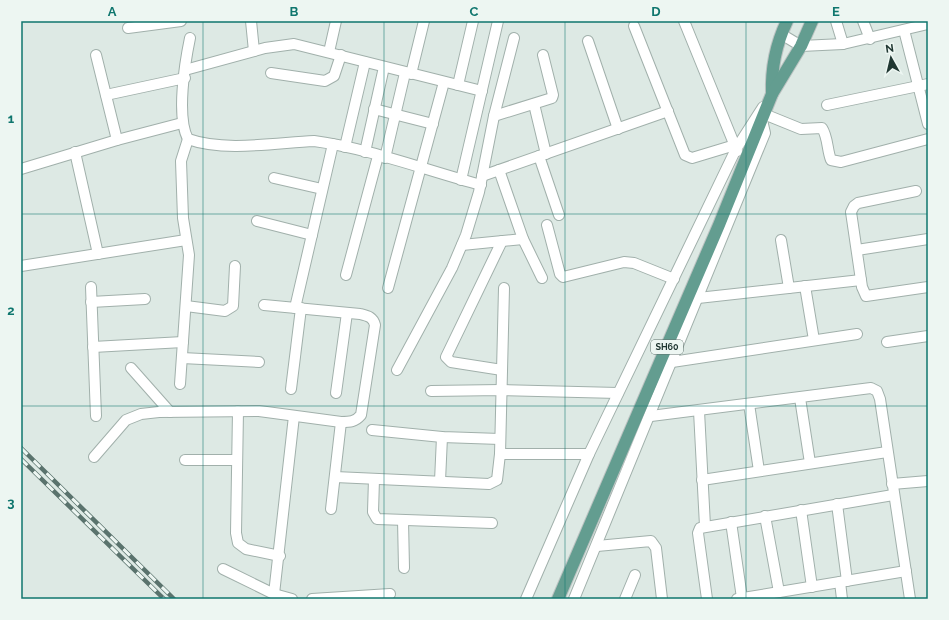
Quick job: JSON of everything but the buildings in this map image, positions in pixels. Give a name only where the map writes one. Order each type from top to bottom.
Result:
[{"type":"main road","name":"SH60","points":[[772,94],[772,70],[781,34],[787,21]]},
{"type":"main road","name":"SH60","points":[[558,599],[772,94],[801,46],[812,21]]},
{"type":"street","points":[[128,28],[181,21]]},
{"type":"street","points":[[251,21],[254,51]]},
{"type":"street","points":[[329,52],[336,21]]},
{"type":"street","points":[[346,275],[424,21]]},
{"type":"street","points":[[458,85],[473,21]]},
{"type":"street","points":[[461,180],[498,21]]},
{"type":"street","points":[[684,21],[743,165]]},
{"type":"street","points":[[836,21],[843,44]]},
{"type":"street","points":[[864,21],[870,39]]},
{"type":"street","points":[[781,34],[801,46],[843,44],[870,39],[910,26],[928,24]]},
{"type":"street","points":[[634,26],[686,155],[692,158],[735,147]]},
{"type":"street","points":[[910,26],[923,85],[928,124]]},
{"type":"street","points":[[180,384],[188,255],[183,218],[181,161],[188,139],[182,123],[185,74],[190,38]]},
{"type":"street","points":[[396,370],[452,268],[462,245],[482,181],[494,116],[514,38]]},
{"type":"street","points":[[588,41],[618,129]]},
{"type":"street","points":[[106,94],[185,74],[254,51],[294,44],[482,91]]},
{"type":"street","points":[[96,55],[117,140]]},
{"type":"street","points":[[271,73],[325,81],[334,76],[341,55]]},
{"type":"street","points":[[494,116],[548,100],[553,95],[543,55]]},
{"type":"street","points":[[345,147],[365,62]]},
{"type":"street","points":[[365,152],[384,67]]},
{"type":"street","points":[[388,288],[444,82]]},
{"type":"street","points":[[827,105],[923,85]]},
{"type":"street","points":[[526,599],[589,454],[674,280],[735,147],[772,94]]},
{"type":"street","points":[[534,104],[542,155],[558,215]]},
{"type":"street","points":[[374,109],[433,124]]},
{"type":"street","points":[[188,139],[200,143],[223,145],[314,141],[365,152],[461,180],[482,181],[499,170],[668,111]]},
{"type":"street","points":[[574,599],[651,416],[766,133],[763,117],[801,129],[822,128],[826,133],[827,150],[831,160],[834,162],[841,162],[928,139]]},
{"type":"street","points":[[21,170],[75,152],[182,123]]},
{"type":"street","points":[[291,389],[298,308],[312,235],[333,144]]},
{"type":"street","points":[[75,152],[98,254]]},
{"type":"street","points":[[499,170],[523,239],[542,278]]},
{"type":"street","points":[[274,178],[322,189]]},
{"type":"street","points":[[916,191],[866,201],[854,206],[851,212],[861,280],[866,296],[928,287]]},
{"type":"street","points":[[257,221],[312,235]]},
{"type":"street","points":[[547,225],[560,274],[563,277],[624,262],[634,263],[674,280]]},
{"type":"street","points":[[462,245],[523,239]]},
{"type":"street","points":[[857,250],[928,239]]},
{"type":"street","points":[[21,266],[186,240]]},
{"type":"street","points":[[781,240],[789,288]]},
{"type":"street","points":[[502,241],[446,358],[451,362],[502,370]]},
{"type":"street","points":[[186,306],[225,311],[229,310],[233,306],[235,266]]},
{"type":"street","points":[[698,298],[861,280]]},
{"type":"street","points":[[805,286],[814,340]]},
{"type":"street","points":[[91,287],[96,416]]},
{"type":"street","points":[[335,477],[494,482],[498,474],[500,454],[504,288]]},
{"type":"street","points":[[91,302],[145,299]]},
{"type":"street","points":[[94,457],[126,420],[141,414],[170,412],[259,411],[341,422],[352,422],[361,415],[375,325],[373,319],[369,316],[347,313],[264,305]]},
{"type":"street","points":[[336,393],[347,313]]},
{"type":"street","points":[[672,362],[857,334]]},
{"type":"street","points":[[887,342],[928,336]]},
{"type":"street","points":[[93,347],[183,342]]},
{"type":"street","points":[[182,358],[259,362]]},
{"type":"street","points":[[132,368],[170,412]]},
{"type":"street","points":[[651,416],[871,388],[877,391],[880,399],[893,495],[910,599]]},
{"type":"street","points":[[431,391],[501,390],[618,393]]},
{"type":"street","points":[[800,398],[810,463]]},
{"type":"street","points":[[750,404],[758,471]]},
{"type":"street","points":[[699,411],[705,526]]},
{"type":"street","points":[[238,412],[236,533],[238,543],[246,549],[280,556]]},
{"type":"street","points":[[274,594],[280,556],[294,416]]},
{"type":"street","points":[[331,509],[341,422]]},
{"type":"street","points":[[372,430],[442,437],[500,439]]},
{"type":"street","points":[[440,481],[442,437]]},
{"type":"street","points":[[702,480],[887,452]]},
{"type":"street","points":[[500,454],[589,454]]},
{"type":"street","points":[[185,460],[237,460]]},
{"type":"street","points":[[374,479],[373,512],[377,519],[492,523]]},
{"type":"street","points":[[892,484],[928,481]]},
{"type":"street","points":[[707,599],[698,533],[700,528],[893,495]]},
{"type":"street","points":[[836,504],[844,581],[842,599]]},
{"type":"street","points":[[801,510],[812,587]]},
{"type":"street","points":[[765,516],[778,592]]},
{"type":"street","points":[[403,520],[404,568]]},
{"type":"street","points":[[731,522],[740,599],[906,571]]},
{"type":"street","points":[[597,546],[651,541],[654,542],[662,599]]},
{"type":"street","points":[[223,569],[274,594],[292,599]]},
{"type":"street","points":[[625,599],[635,575]]},
{"type":"street","points":[[312,599],[366,597],[390,594]]},
{"type":"railway","points":[[21,448],[174,599]]},
{"type":"railway","points":[[21,459],[164,599]]}]
